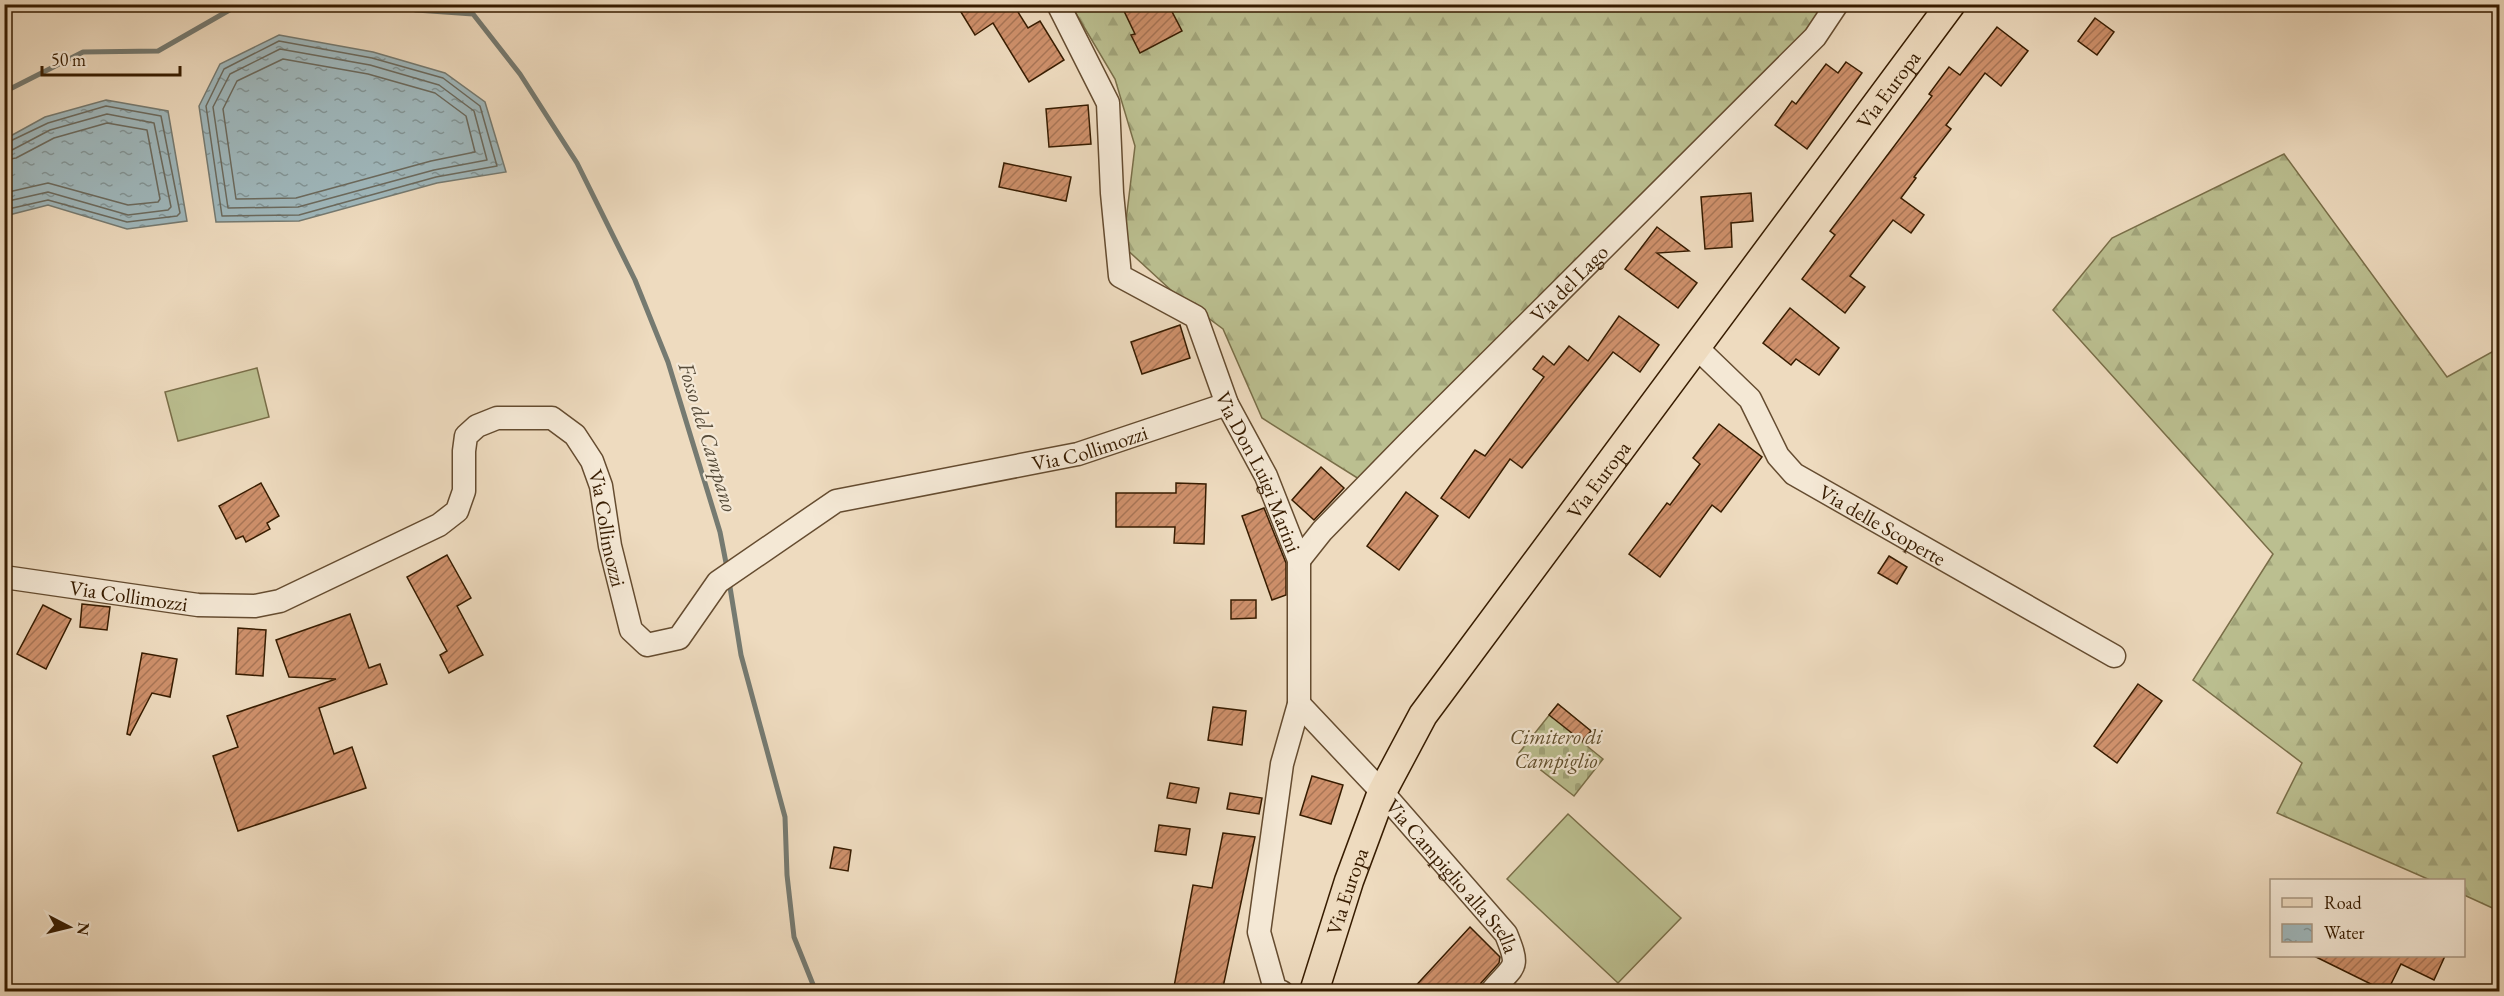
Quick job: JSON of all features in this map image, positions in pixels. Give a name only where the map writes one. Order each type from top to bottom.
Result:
[{"type":"main road","name":"Via Europa","points":[[1314,992],[1349,881],[1382,792],[1423,715],[1951,4]]},
{"type":"street","name":"Via Don Luigi Marini","points":[[1058,4],[1108,103],[1112,193],[1120,276],[1196,317],[1227,404],[1266,476],[1299,560],[1299,704],[1282,764],[1259,932],[1275,989],[1282,992]]},
{"type":"street","name":"Via del Lago","points":[[1299,560],[1322,531],[1392,460],[1815,37],[1837,4]]},
{"type":"street","name":"Via delle Scoperte","points":[[1695,346],[1750,399],[1778,456],[1794,474],[2114,656]]},
{"type":"street","name":"Via Collimozzi","points":[[4,577],[198,604],[255,606],[280,601],[439,525],[457,511],[464,491],[466,436],[477,426],[497,418],[552,418],[575,435],[592,461],[601,486],[610,546],[631,630],[647,645],[679,638],[718,582],[836,501],[1078,454],[1227,404]]},
{"type":"street","points":[[1299,704],[1382,792]]},
{"type":"street","name":"Via Campiglio alla Stella","points":[[1382,792],[1506,934],[1515,958],[1512,968],[1491,992]]},
{"type":"green space","points":[[1071,5],[1824,5],[1812,25],[1359,479],[1262,418],[1223,329],[1173,292],[1123,246],[1135,146],[1115,79]]},
{"type":"green space","points":[[2284,154],[2447,377],[2499,348],[2499,911],[2465,895],[2465,879],[2428,879],[2277,813],[2302,763],[2193,680],[2273,554],[2053,310],[2112,238]]},
{"type":"green space","points":[[257,368],[269,417],[178,441],[165,392]]},
{"type":"green space","name":"Cimitero di Campiglio","points":[[1558,704],[1591,731],[1582,742],[1603,759],[1574,796],[1519,753]]},
{"type":"green space","points":[[1568,814],[1681,918],[1618,983],[1507,879]]},
{"type":"water","points":[[279,35],[373,52],[445,73],[485,102],[506,172],[437,183],[299,221],[216,222],[199,106],[220,64]]},
{"type":"water","points":[[106,100],[168,111],[187,221],[127,229],[48,205],[5,216],[5,139],[45,117]]},
{"type":"building","points":[[956,4],[1013,4],[1028,28],[1040,21],[1064,60],[1029,82],[993,23],[975,35]]},
{"type":"building","points":[[1138,4],[1168,4],[1182,31],[1140,53],[1131,35],[1135,34],[1124,11]]},
{"type":"building","points":[[2095,18],[2114,32],[2097,55],[2078,41]]},
{"type":"building","points":[[1997,27],[2028,51],[2001,86],[1985,73],[1946,125],[1951,129],[1901,198],[1924,215],[1911,233],[1893,220],[1850,276],[1865,287],[1845,313],[1802,279],[1835,235],[1830,231],[1932,96],[1929,94],[1949,67],[1960,75]]},
{"type":"building","points":[[1846,62],[1862,73],[1807,149],[1775,125],[1792,101],[1796,104],[1826,64],[1838,73]]},
{"type":"building","points":[[1088,105],[1091,144],[1049,147],[1046,109]]},
{"type":"building","points":[[1004,163],[1071,177],[1066,201],[999,187]]},
{"type":"building","points":[[1751,193],[1753,221],[1731,223],[1732,247],[1705,249],[1701,197]]},
{"type":"building","points":[[1657,227],[1689,251],[1657,253],[1697,283],[1678,308],[1625,269]]},
{"type":"building","points":[[1790,308],[1839,348],[1819,375],[1796,359],[1791,365],[1763,343]]},
{"type":"building","points":[[1619,316],[1659,345],[1640,372],[1613,352],[1522,468],[1510,459],[1469,518],[1441,498],[1475,450],[1485,456],[1544,377],[1533,369],[1543,356],[1554,365],[1569,346],[1588,361]]},
{"type":"building","points":[[1180,325],[1190,358],[1142,374],[1131,342]]},
{"type":"building","points":[[1719,424],[1762,457],[1721,512],[1712,505],[1660,577],[1629,554],[1667,503],[1670,505],[1700,464],[1693,458]]},
{"type":"building","points":[[1321,467],[1344,488],[1314,520],[1292,500]]},
{"type":"building","points":[[261,483],[279,516],[267,523],[270,529],[246,542],[243,536],[236,539],[219,506]]},
{"type":"building","points":[[1176,483],[1206,484],[1204,544],[1174,543],[1175,527],[1116,527],[1116,493],[1176,493]]},
{"type":"building","points":[[1406,492],[1438,516],[1399,570],[1367,546]]},
{"type":"building","points":[[1264,508],[1286,563],[1286,595],[1272,600],[1242,516]]},
{"type":"building","points":[[447,555],[471,598],[457,606],[483,655],[449,673],[440,655],[447,651],[407,577]]},
{"type":"building","points":[[1889,556],[1907,567],[1897,584],[1878,573]]},
{"type":"building","points":[[1231,600],[1256,600],[1256,618],[1231,619]]},
{"type":"building","points":[[82,604],[110,607],[107,630],[80,627]]},
{"type":"building","points":[[43,605],[71,619],[46,669],[17,654]]},
{"type":"building","points":[[350,614],[369,668],[380,664],[387,684],[319,708],[334,754],[352,747],[366,788],[238,831],[213,756],[238,747],[227,716],[336,679],[289,677],[276,640]]},
{"type":"building","points":[[238,628],[266,630],[263,676],[236,674]]},
{"type":"building","points":[[142,653],[177,659],[170,697],[152,693],[130,735],[127,734]]},
{"type":"building","points":[[2138,684],[2162,701],[2117,763],[2094,746]]},
{"type":"building","points":[[1558,704],[1591,731],[1582,741],[1549,715]]},
{"type":"building","points":[[1213,707],[1246,711],[1242,745],[1208,740]]},
{"type":"building","points":[[1312,776],[1343,785],[1331,824],[1300,815]]},
{"type":"building","points":[[1170,783],[1199,788],[1196,803],[1167,798]]},
{"type":"building","points":[[1230,793],[1262,798],[1259,814],[1227,809]]},
{"type":"building","points":[[1159,825],[1190,829],[1186,855],[1155,851]]},
{"type":"building","points":[[1223,833],[1255,837],[1222,992],[1173,992],[1193,885],[1212,888]]},
{"type":"building","points":[[834,847],[851,850],[848,871],[830,868]]},
{"type":"building","points":[[1470,927],[1500,957],[1499,963],[1481,983],[1478,992],[1410,992]]},
{"type":"building","points":[[2316,957],[2445,957],[2434,980],[2401,964],[2387,992]]},
{"type":"waterway","name":"Fosso del Campano","points":[[4,92],[83,52],[158,51],[240,4]]},
{"type":"waterway","name":"Fosso del Campano","points":[[392,4],[416,10],[473,14],[520,74],[577,163],[635,280],[668,362],[720,532],[727,568]]},
{"type":"waterway","name":"Fosso del Campano","points":[[729,581],[741,655],[785,817],[787,875],[794,937],[816,992]]}]
